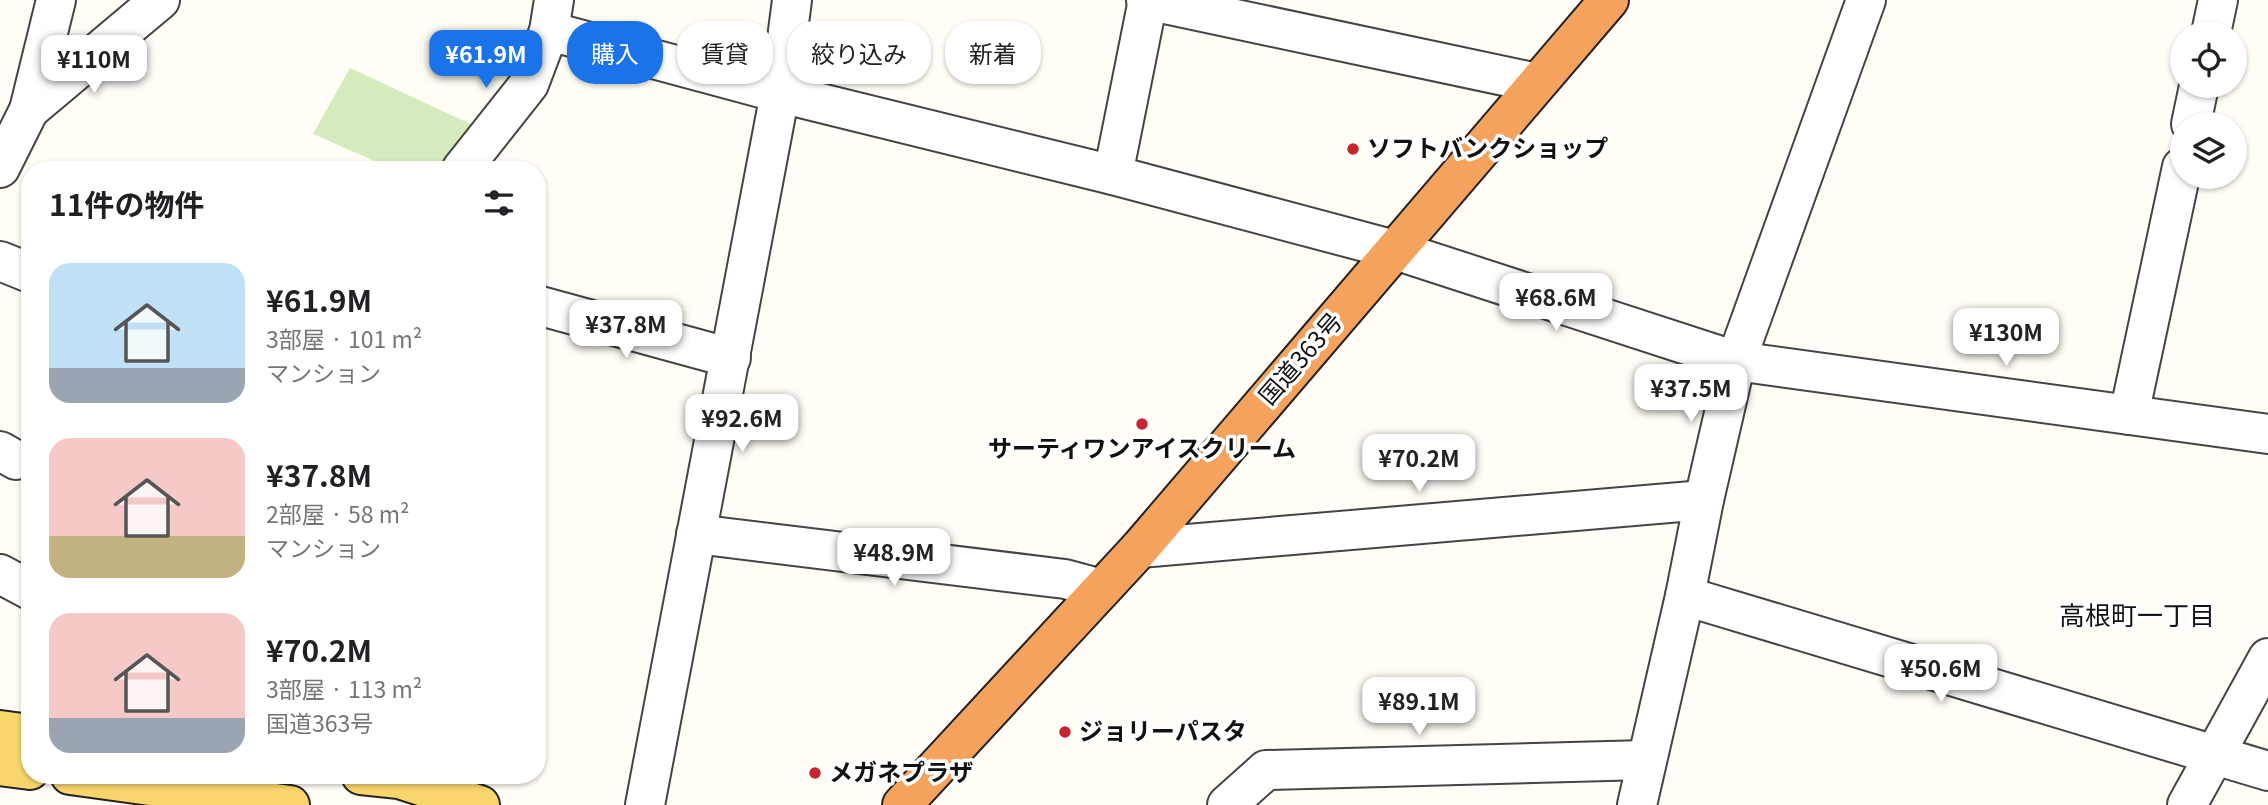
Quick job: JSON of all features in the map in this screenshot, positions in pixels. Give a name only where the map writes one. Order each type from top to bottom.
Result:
[{"type":"highway","name":"国道363号","points":[[902,805],[1140,548],[1609,0]]},
{"type":"main road","points":[[0,730],[21,733]]},
{"type":"main road","points":[[0,766],[21,769]]},
{"type":"main road","points":[[118,784],[192,798],[290,805]]},
{"type":"main road","points":[[415,784],[480,805]]},
{"type":"street","points":[[0,168],[29,110],[56,0]]},
{"type":"street","points":[[29,110],[160,0]]},
{"type":"street","points":[[645,805],[780,93],[792,0]]},
{"type":"street","points":[[1113,175],[1147,0],[1537,83]]},
{"type":"street","points":[[1637,805],[1736,361],[1866,0]]},
{"type":"street","points":[[2214,21],[2218,0]]},
{"type":"street","points":[[468,161],[529,84],[551,15],[780,93],[1113,175],[1395,250],[1736,361],[2268,434]]},
{"type":"street","points":[[2129,415],[2177,189]]},
{"type":"street","points":[[0,261],[21,269]]},
{"type":"street","points":[[546,307],[731,358]]},
{"type":"street","points":[[1140,548],[1704,500]]},
{"type":"street","points":[[696,534],[1065,579],[1102,589]]},
{"type":"street","points":[[0,574],[21,585]]},
{"type":"street","points":[[1685,596],[2268,771]]},
{"type":"street","points":[[2187,805],[2268,658]]},
{"type":"street","points":[[1227,805],[1266,771],[1646,760]]},
{"type":"green space","points":[[350,68],[477,127],[451,161],[374,161],[313,134]]},
{"type":"place","name":"ソフトバンクショップ","points":[[1353,149]]},
{"type":"place","name":"サーティワンアイスクリーム","points":[[1142,424]]},
{"type":"place","name":"ジョリーパスタ","points":[[1065,732]]},
{"type":"place","name":"メガネプラザ","points":[[815,773]]},
{"type":"district","name":"高根町一丁目","points":[[2137,616]]}]
